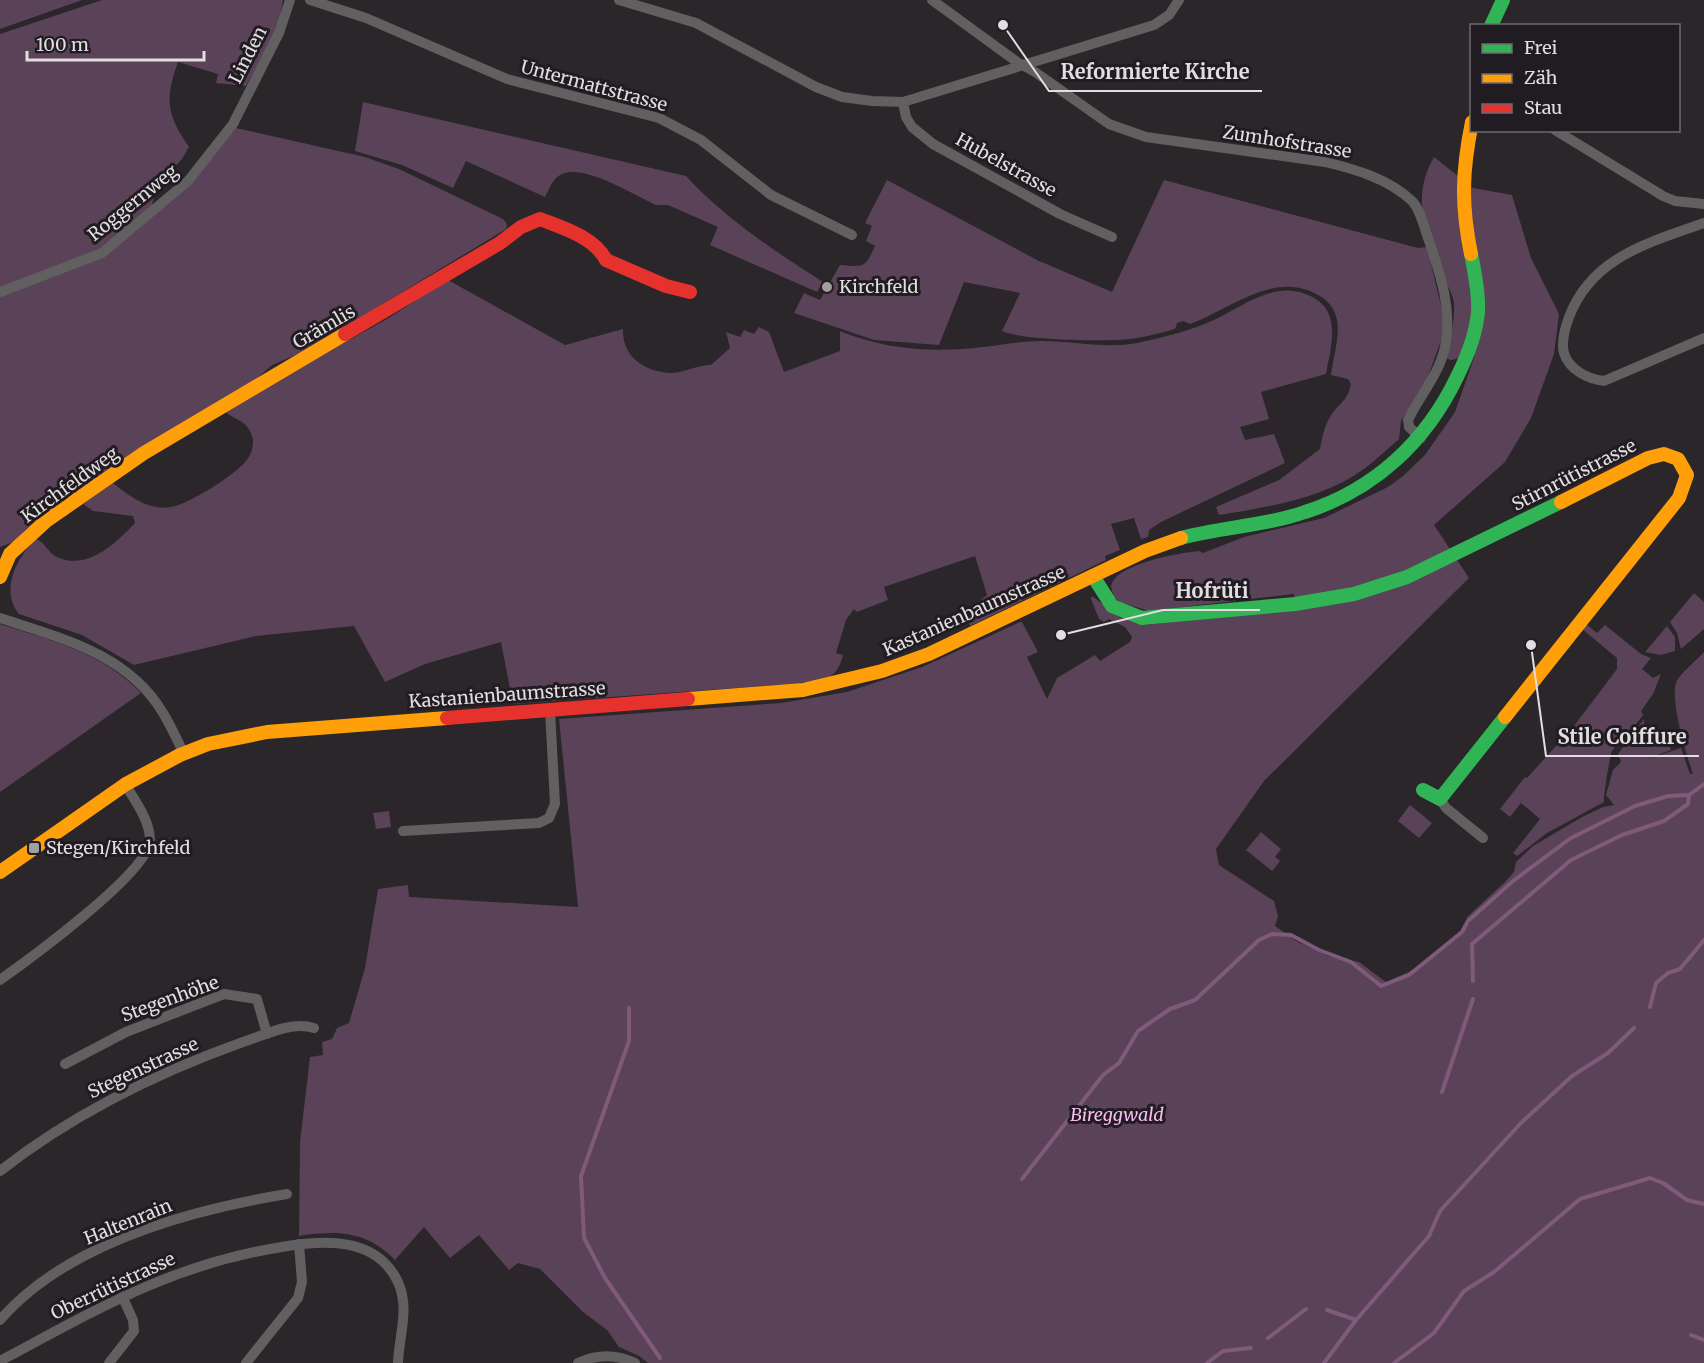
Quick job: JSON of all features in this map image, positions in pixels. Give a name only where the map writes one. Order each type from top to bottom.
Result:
[{"type":"street","name":"Linden","points":[[233,124],[279,33],[290,0]]},
{"type":"street","name":"Untermattstrasse","points":[[310,0],[366,18],[507,80],[641,112],[672,124],[701,140],[771,195],[852,235]]},
{"type":"street","points":[[619,0],[696,23],[816,87],[842,97],[903,102],[1154,25],[1169,15],[1174,2]]},
{"type":"street","name":"Zumhofstrasse","points":[[932,0],[1017,62],[1117,127],[1146,137],[1353,168],[1384,183],[1413,202],[1420,214],[1445,290],[1448,320],[1445,348],[1436,372],[1408,420],[1409,427],[1421,438]]},
{"type":"street","points":[[1492,24],[1503,0]]},
{"type":"street","name":"Hubelstrasse","points":[[903,102],[906,117],[912,127],[933,144],[1060,214],[1112,237]]},
{"type":"street","name":"Roggernweg","points":[[0,292],[87,259],[114,244],[188,181],[233,124]]},
{"type":"street","name":"Kastanienbaumstrasse","points":[[0,872],[126,786],[184,754],[208,744],[267,732],[803,690],[851,681],[893,669],[929,654],[1093,576],[1178,539],[1304,513],[1330,503],[1389,468],[1421,438],[1445,403],[1458,375],[1478,320],[1479,292],[1462,195],[1464,161],[1470,132]]},
{"type":"street","points":[[1558,132],[1663,196],[1675,201],[1704,204]]},
{"type":"street","name":"Grämlis","points":[[144,453],[484,253],[521,227],[540,219],[568,230],[600,248],[606,260],[666,286],[690,292]]},
{"type":"street","points":[[1704,224],[1644,244],[1591,278],[1576,299],[1564,333],[1563,349],[1568,362],[1581,374],[1604,381],[1704,338]]},
{"type":"street","name":"Kirchfeldweg","points":[[0,577],[10,554],[46,521],[144,453]]},
{"type":"street","name":"Stirnrütistrasse","points":[[1093,576],[1104,597],[1112,606],[1142,618],[1294,604],[1354,594],[1407,577],[1451,557],[1648,458],[1664,454],[1678,459],[1687,475],[1679,498],[1440,799]]},
{"type":"street","points":[[0,618],[68,640],[113,662],[155,701],[184,754]]},
{"type":"street","points":[[403,831],[539,823],[549,818],[555,804],[550,710]]},
{"type":"street","points":[[0,980],[68,930],[131,871],[145,853],[150,834],[126,786]]},
{"type":"street","points":[[1423,790],[1440,799],[1446,808],[1483,838]]},
{"type":"street","name":"Stegenhöhe","points":[[65,1064],[126,1032],[224,994],[257,999],[267,1034]]},
{"type":"street","name":"Stegenstrasse","points":[[0,1171],[56,1131],[123,1093],[204,1056],[292,1026],[314,1028]]},
{"type":"street","name":"Haltenrain","points":[[0,1320],[30,1291],[94,1252],[194,1214],[239,1202],[287,1194]]},
{"type":"street","name":"Oberrütistrasse","points":[[0,1361],[122,1296],[197,1265],[243,1253],[328,1241],[360,1246],[375,1254],[397,1280],[403,1299],[404,1314],[398,1363]]},
{"type":"street","points":[[246,1363],[298,1298],[302,1282],[299,1244]]},
{"type":"street","points":[[109,1363],[134,1331],[133,1320],[122,1296]]},
{"type":"street","points":[[578,1363],[590,1357],[611,1356],[635,1363]]},
{"type":"green space","points":[[0,0],[82,0],[0,29]]},
{"type":"green space","points":[[102,0],[283,0],[277,31],[246,86],[216,83],[218,74],[178,62],[171,86],[170,106],[176,125],[189,147],[182,159],[158,185],[151,207],[102,250],[0,289],[0,34]]},
{"type":"green space","points":[[363,102],[686,176],[734,220],[768,246],[823,282],[817,292],[710,245],[718,227],[668,205],[656,205],[598,177],[574,172],[565,173],[552,183],[545,197],[466,161],[453,188],[402,165],[355,151]]},
{"type":"green space","points":[[236,128],[365,157],[399,169],[503,219],[507,224],[506,229],[305,351],[272,365],[254,381],[151,441],[26,529],[16,541],[0,547],[0,294],[110,249]]},
{"type":"green space","name":"Bireggwald","points":[[1434,157],[1473,188],[1512,195],[1531,258],[1559,314],[1554,354],[1531,418],[1505,462],[1434,525],[1469,578],[1264,781],[1216,849],[1219,865],[1274,901],[1278,916],[1275,926],[1296,941],[1328,956],[1359,962],[1386,982],[1413,970],[1470,923],[1466,918],[1505,882],[1514,872],[1516,862],[1533,846],[1582,817],[1603,807],[1614,805],[1606,795],[1613,770],[1621,762],[1618,754],[1644,719],[1644,732],[1654,731],[1662,734],[1671,750],[1645,760],[1681,748],[1690,774],[1693,774],[1679,725],[1675,686],[1681,675],[1704,652],[1704,1363],[648,1363],[619,1347],[607,1330],[583,1312],[540,1269],[518,1263],[509,1270],[479,1235],[450,1258],[424,1227],[395,1260],[374,1243],[351,1235],[326,1233],[299,1236],[300,1142],[310,1057],[323,1055],[322,1042],[332,1039],[337,1028],[349,1023],[365,968],[378,889],[408,885],[409,897],[578,907],[559,719],[781,703],[847,692],[922,667],[1020,622],[1038,652],[1027,657],[1047,699],[1057,678],[1095,655],[1100,661],[1130,642],[1132,637],[1125,627],[1109,619],[1104,622],[1099,619],[1091,599],[1092,596],[1120,617],[1147,625],[1295,607],[1294,594],[1149,611],[1120,602],[1114,597],[1111,587],[1115,579],[1123,572],[1149,561],[1190,552],[1203,553],[1244,537],[1324,518],[1388,487],[1425,455],[1455,412],[1475,355],[1451,360],[1445,358],[1452,331],[1454,303],[1427,231],[1422,203],[1423,188]]},
{"type":"green space","points":[[887,180],[1037,260],[1112,292],[1164,180],[1418,248],[1427,247],[1443,314],[1442,338],[1426,382],[1401,421],[1399,439],[1368,466],[1331,488],[1313,495],[1275,505],[1219,515],[1216,507],[1279,480],[1320,449],[1328,421],[1345,399],[1351,384],[1348,379],[1331,375],[1338,327],[1335,312],[1328,302],[1302,288],[1269,289],[1253,294],[1190,324],[1183,321],[1177,323],[1175,329],[1153,335],[1119,340],[1064,340],[1002,331],[1020,293],[964,282],[939,345],[874,340],[794,313],[804,293],[820,300],[840,265],[859,266],[869,259],[875,246],[866,241],[872,226],[865,223]]},
{"type":"green space","points":[[448,280],[565,345],[623,329],[626,347],[636,360],[651,369],[669,373],[711,365],[730,348],[726,332],[740,337],[744,330],[754,334],[759,327],[769,332],[784,372],[840,351],[840,331],[893,346],[929,350],[965,349],[1035,341],[1125,345],[1190,329],[1256,298],[1282,291],[1295,291],[1319,301],[1326,309],[1330,319],[1332,340],[1326,374],[1261,392],[1269,419],[1240,427],[1245,440],[1274,434],[1285,463],[1161,522],[1149,530],[1148,537],[1141,539],[1134,518],[1111,524],[1120,550],[1105,556],[1106,560],[970,626],[965,612],[987,595],[975,556],[884,587],[888,600],[857,612],[854,609],[846,620],[836,653],[843,655],[840,664],[831,676],[819,680],[793,684],[513,704],[501,642],[425,664],[385,682],[354,626],[256,636],[134,665],[82,635],[19,614],[13,605],[11,595],[13,575],[22,556],[36,539],[57,557],[79,561],[90,558],[109,547],[135,523],[133,516],[93,511],[83,504],[113,483],[147,505],[163,508],[188,501],[210,489],[240,468],[249,457],[253,446],[253,439],[247,426],[223,410],[387,319]]},
{"type":"green space","points":[[1694,593],[1704,602],[1704,629],[1681,649],[1677,633],[1670,622]]},
{"type":"green space","points":[[0,624],[57,642],[93,658],[126,679],[141,693],[0,792]]},
{"type":"green space","points":[[1586,624],[1597,633],[1605,625],[1641,654],[1651,658],[1642,669],[1653,678],[1661,674],[1653,694],[1641,711],[1643,715],[1612,751],[1604,802],[1547,833],[1517,856],[1513,853],[1540,819],[1521,803],[1510,817],[1500,809],[1525,777],[1527,778],[1574,726],[1617,669],[1617,658],[1582,629]]},
{"type":"green space","points":[[1667,626],[1675,637],[1675,651],[1661,655],[1645,652]]},
{"type":"green space","points":[[1410,805],[1432,823],[1419,838],[1398,821]]},
{"type":"green space","points":[[389,811],[391,827],[376,829],[373,813]]},
{"type":"green space","points":[[1261,832],[1281,849],[1275,857],[1280,861],[1272,871],[1246,850]]},
{"type":"waterway","points":[[1022,1179],[1103,1075],[1119,1063],[1138,1031],[1170,1009],[1195,1000],[1259,940],[1272,934],[1291,935],[1319,950],[1351,962],[1381,986],[1409,975],[1462,932],[1468,921],[1513,881],[1571,838],[1635,806],[1668,796],[1689,795],[1704,784]]},
{"type":"waterway","points":[[1473,981],[1472,944],[1571,860],[1622,835],[1664,821],[1688,804],[1689,796]]},
{"type":"waterway","points":[[1650,1007],[1656,983],[1668,973],[1680,969],[1704,940]]},
{"type":"waterway","points":[[1442,1092],[1473,999]]},
{"type":"waterway","points":[[629,1008],[629,1041],[581,1176],[584,1238],[605,1278],[660,1358]]},
{"type":"waterway","points":[[1324,1363],[1356,1320],[1429,1236],[1440,1211],[1521,1123],[1572,1076],[1608,1053],[1634,1028]]},
{"type":"waterway","points":[[1394,1363],[1434,1333],[1464,1291],[1494,1272],[1580,1199],[1650,1178],[1663,1183],[1687,1200],[1704,1204]]},
{"type":"waterway","points":[[1268,1338],[1306,1309]]},
{"type":"waterway","points":[[1327,1310],[1356,1320]]},
{"type":"waterway","points":[[1691,1335],[1704,1340]]},
{"type":"waterway","points":[[1207,1363],[1223,1351],[1251,1348]]},
{"type":"traffic: fast","points":[[1492,24],[1503,0]]},
{"type":"traffic: fast","points":[[1181,538],[1290,517],[1305,512],[1354,491],[1395,461],[1430,422],[1444,401],[1470,346],[1477,321],[1478,305],[1471,254]]},
{"type":"traffic: fast","points":[[1093,576],[1112,606],[1142,618],[1295,604],[1354,594],[1407,577],[1561,502]]},
{"type":"traffic: fast","points":[[1423,790],[1440,799],[1505,717]]},
{"type":"traffic: slow","points":[[1470,132],[1466,156],[1464,204],[1471,254]]},
{"type":"traffic: slow","points":[[0,577],[10,554],[46,521],[144,453],[345,334]]},
{"type":"traffic: slow","points":[[1505,717],[1679,498],[1687,475],[1678,459],[1664,454],[1648,458],[1561,502]]},
{"type":"traffic: slow","points":[[688,699],[803,690],[882,671],[929,654],[1145,551],[1181,538]]},
{"type":"traffic: slow","points":[[0,872],[126,784],[180,755],[208,744],[267,732],[447,718]]},
{"type":"traffic: jam","points":[[345,334],[500,243],[521,227],[540,219],[586,239],[601,252],[606,260],[666,286],[690,292]]},
{"type":"traffic: jam","points":[[447,718],[688,699]]},
{"type":"place","name":"Reformierte Kirche","points":[[1003,25]]},
{"type":"place","name":"Kirchfeld","points":[[827,287]]},
{"type":"place","name":"Hofrüti","points":[[1061,635]]},
{"type":"place","name":"Stile Coiffure","points":[[1531,645]]},
{"type":"place","name":"Stegen/Kirchfeld","points":[[34,848]]}]
